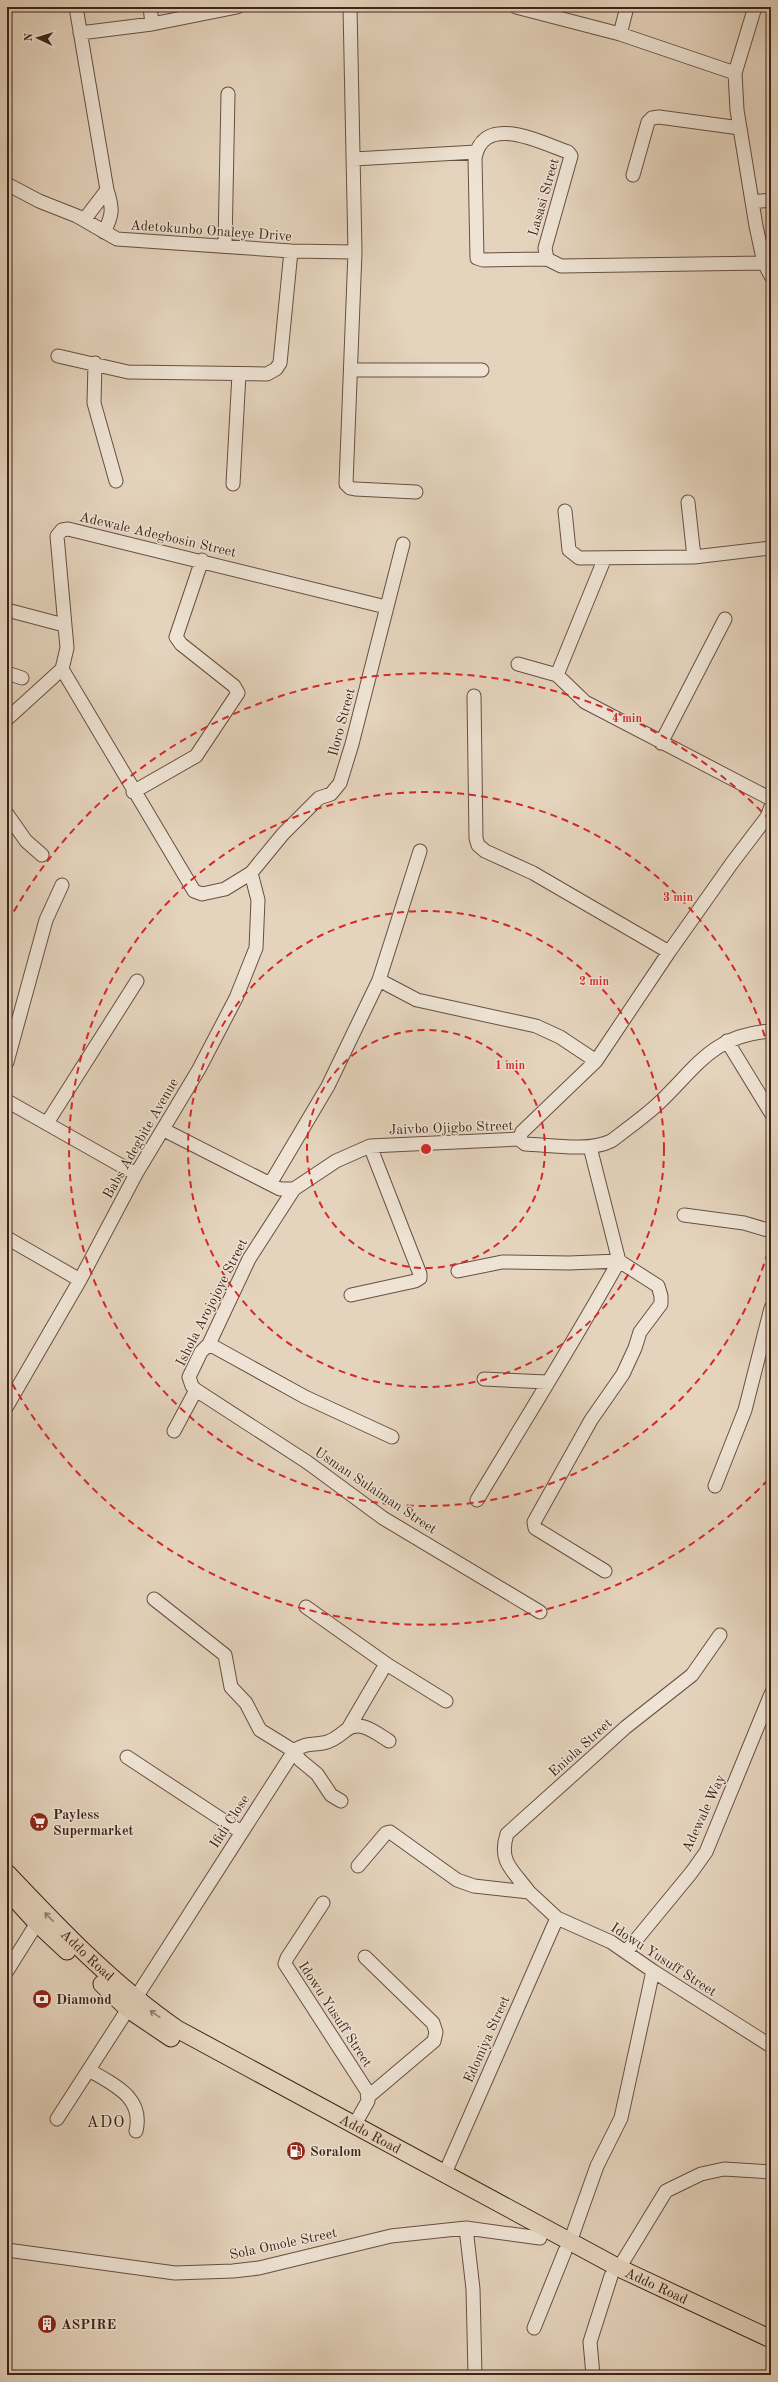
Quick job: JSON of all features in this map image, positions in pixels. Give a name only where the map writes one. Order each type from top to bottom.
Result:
[{"type":"main road","name":"Addo Road","points":[[7,1873],[132,2004],[445,2173],[568,2247],[771,2350]]},
{"type":"main road","name":"Addo Road","points":[[7,1890],[37,1923],[173,2039],[303,2108],[540,2238],[568,2247]]},
{"type":"main road","name":"Addo Road","points":[[615,2272],[771,2339]]},
{"type":"street","points":[[150,7],[152,24]]},
{"type":"street","points":[[80,33],[152,24],[237,7]]},
{"type":"street","points":[[350,7],[355,252],[346,484],[350,488],[355,489],[416,492]]},
{"type":"street","points":[[516,7],[620,34],[735,73]]},
{"type":"street","points":[[620,34],[627,7]]},
{"type":"street","points":[[754,7],[735,73],[740,128],[752,202],[764,263],[771,276]]},
{"type":"street","points":[[77,13],[107,190],[111,203],[112,218],[104,232]]},
{"type":"street","points":[[225,246],[228,94]]},
{"type":"street","points":[[633,175],[648,122],[652,118],[659,117],[740,128]]},
{"type":"street","name":"Lasasi Street","points":[[476,152],[487,137],[498,132],[521,136],[568,152],[571,156],[545,248],[547,259]]},
{"type":"street","points":[[354,159],[476,152],[478,258],[483,260],[547,259],[561,266],[764,263]]},
{"type":"street","name":"Adetokunbo Onaleye Drive","points":[[7,184],[39,201],[84,220],[117,239],[291,251],[355,252]]},
{"type":"street","points":[[84,220],[107,190]]},
{"type":"street","points":[[752,202],[771,200]]},
{"type":"street","points":[[58,356],[95,363],[128,372],[267,374],[276,369],[280,363],[291,251]]},
{"type":"street","points":[[95,363],[94,403],[116,481]]},
{"type":"street","points":[[351,370],[482,370]]},
{"type":"street","points":[[233,484],[239,374]]},
{"type":"street","points":[[688,502],[694,557]]},
{"type":"street","points":[[565,511],[569,550],[579,558],[604,560],[694,557],[771,548]]},
{"type":"street","name":"Adewale Adegbosin Street","points":[[62,669],[66,648],[57,536],[62,530],[68,529],[202,560],[386,607]]},
{"type":"street","name":"Iloro Street","points":[[62,669],[194,891],[202,894],[225,889],[251,873],[283,834],[319,798],[331,794],[340,783],[352,744],[403,544]]},
{"type":"street","points":[[134,792],[196,756],[238,693],[234,686],[181,644],[176,637],[202,560]]},
{"type":"street","points":[[558,675],[560,664],[604,560]]},
{"type":"street","points":[[7,610],[64,625]]},
{"type":"street","points":[[661,743],[725,619]]},
{"type":"street","points":[[518,664],[558,675],[585,702],[661,743],[771,799]]},
{"type":"street","points":[[7,719],[62,669]]},
{"type":"street","points":[[7,674],[22,678]]},
{"type":"street","points":[[474,696],[476,838],[478,845],[485,851],[533,873],[669,952]]},
{"type":"street","points":[[519,1139],[522,1132],[596,1060],[669,952],[732,863],[767,817],[771,807]]},
{"type":"street","points":[[7,814],[26,841],[42,855]]},
{"type":"street","points":[[270,1184],[328,1086],[378,980],[420,851]]},
{"type":"street","name":"Babs Adegbite Avenue","points":[[7,1406],[80,1280],[136,1174],[164,1130],[199,1069],[236,998],[256,948],[258,900],[251,873]]},
{"type":"street","points":[[7,1062],[46,920],[62,885]]},
{"type":"street","points":[[378,980],[417,1000],[536,1026],[560,1037],[596,1060]]},
{"type":"street","points":[[47,1123],[137,981]]},
{"type":"street","name":"Jaivbo Ojigbo Street","points":[[294,1189],[336,1161],[370,1146],[519,1139],[525,1144],[590,1147],[603,1145],[611,1141],[659,1103],[700,1059],[727,1041],[754,1032],[771,1030]]},
{"type":"street","points":[[727,1041],[771,1113]]},
{"type":"street","points":[[7,1101],[136,1174]]},
{"type":"street","points":[[164,1130],[280,1189],[294,1189]]},
{"type":"street","points":[[351,1294],[414,1281],[420,1278],[420,1274],[370,1146]]},
{"type":"street","points":[[477,1500],[547,1382],[564,1359],[619,1261],[590,1147]]},
{"type":"street","name":"Ishola Arojojoye Street","points":[[196,1390],[192,1386],[189,1377],[201,1352],[209,1344],[249,1259],[294,1189]]},
{"type":"street","points":[[684,1215],[744,1223],[771,1231]]},
{"type":"street","points":[[7,1238],[80,1280]]},
{"type":"street","points":[[458,1270],[502,1262],[569,1263],[619,1261],[658,1286],[661,1296],[661,1304],[640,1332],[635,1348],[623,1374],[592,1420],[534,1522],[535,1528],[606,1571]]},
{"type":"street","points":[[715,1486],[745,1410],[771,1308]]},
{"type":"street","points":[[209,1344],[305,1397],[392,1437]]},
{"type":"street","points":[[484,1379],[547,1382]]},
{"type":"street","points":[[174,1431],[196,1390]]},
{"type":"street","name":"Usman Sulaiman Street","points":[[196,1390],[307,1462],[383,1518],[540,1612]]},
{"type":"street","points":[[154,1599],[225,1655],[232,1687],[246,1703],[260,1730],[294,1751],[300,1760],[317,1774],[331,1795],[341,1801]]},
{"type":"street","points":[[306,1607],[388,1665],[446,1701]]},
{"type":"street","name":"Eniola Street","points":[[529,1892],[504,1858],[503,1846],[507,1834],[626,1727],[692,1675],[720,1635]]},
{"type":"street","points":[[294,1751],[308,1743],[324,1743],[340,1736],[349,1727],[383,1669],[388,1665]]},
{"type":"street","name":"Adewale Way","points":[[626,1952],[691,1873],[706,1852],[771,1694]]},
{"type":"street","points":[[349,1727],[358,1725],[368,1728],[389,1741]]},
{"type":"street","name":"Ifidi Close","points":[[57,2119],[294,1751]]},
{"type":"street","points":[[128,1757],[241,1832]]},
{"type":"street","points":[[358,1866],[386,1833],[390,1832],[457,1880],[474,1886],[529,1892]]},
{"type":"street","name":"Idowu Yusuff Street","points":[[529,1892],[557,1918],[611,1942],[653,1971],[771,2046]]},
{"type":"street","name":"Idowu Yusuff Street","points":[[323,1903],[285,1964],[369,2096]]},
{"type":"street","name":"Edomiya Street","points":[[445,2173],[557,1918]]},
{"type":"street","points":[[7,1971],[37,1923]]},
{"type":"street","points":[[355,2124],[369,2096],[434,2041],[436,2032],[433,2023],[365,1957]]},
{"type":"street","points":[[534,2328],[568,2247],[597,2166],[621,2118],[653,1971]]},
{"type":"street","points":[[89,2070],[121,2089],[132,2099],[139,2121],[136,2131]]},
{"type":"street","points":[[592,2375],[590,2342],[615,2272],[666,2191],[701,2174],[724,2169],[771,2172]]},
{"type":"street","points":[[466,2228],[474,2289],[475,2375]]},
{"type":"street","name":"Sola Omole Street","points":[[7,2250],[175,2273],[233,2271],[259,2268],[391,2236],[466,2228],[540,2238]]},
{"type":"place","name":"Payless Supermarket","points":[[39,1822]]},
{"type":"place","name":"Diamond","points":[[42,1999]]},
{"type":"place","name":"Soralom","points":[[296,2151]]},
{"type":"place","name":"ASPIRE","points":[[47,2324]]},
{"type":"district","name":"ADO","points":[[106,2121]]}]
